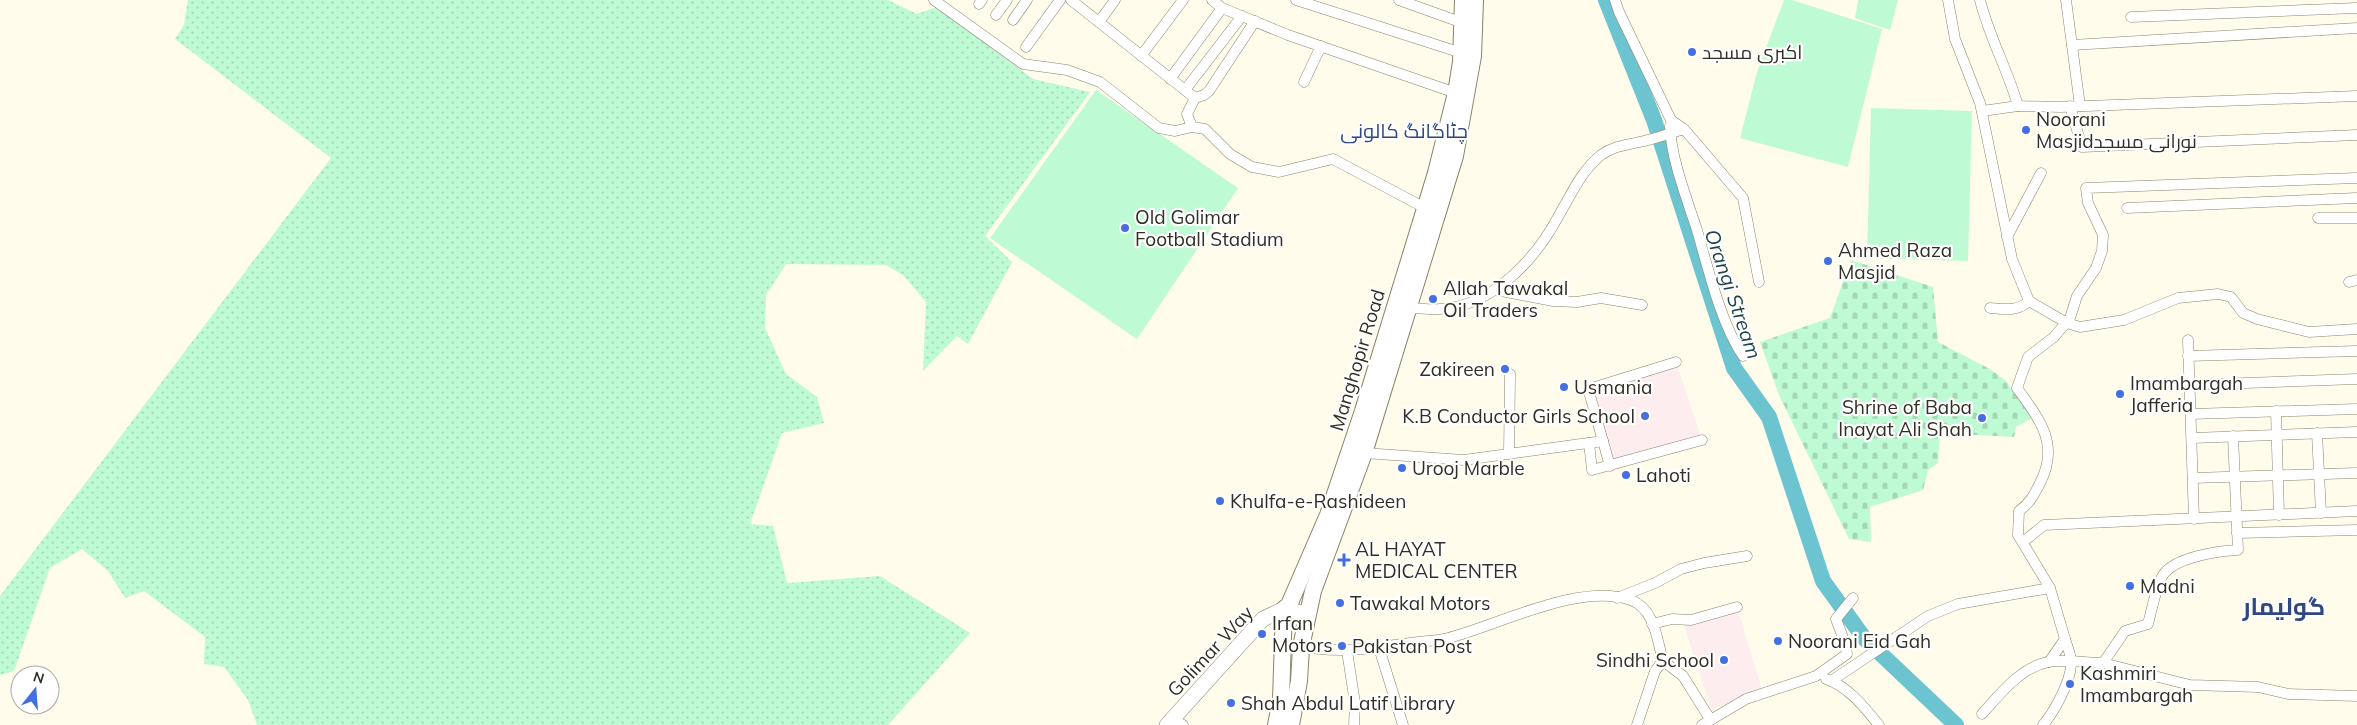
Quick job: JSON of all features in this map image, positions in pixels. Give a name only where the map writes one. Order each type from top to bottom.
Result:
[{"type":"main road","name":"Manghopir Road","points":[[1276,725],[1281,699],[1284,609],[1289,605],[1328,515],[1363,411],[1425,208],[1456,93],[1462,53],[1463,0]]},
{"type":"main road","name":"Manghopir Road","points":[[1291,725],[1301,646],[1313,591],[1364,453],[1455,156],[1474,56],[1475,0]]},
{"type":"main road","points":[[1284,609],[1307,614]]},
{"type":"main road","name":"Golimar Way","points":[[1175,723],[1263,620],[1284,609]]},
{"type":"street","points":[[996,15],[1007,0]]},
{"type":"street","points":[[1013,20],[1027,0]]},
{"type":"street","points":[[1026,47],[1060,0]]},
{"type":"street","points":[[1071,0],[1195,98]]},
{"type":"street","points":[[1099,22],[1115,0]]},
{"type":"street","points":[[1141,56],[1183,0]]},
{"type":"street","points":[[1212,0],[1222,8],[1255,21],[1456,93]]},
{"type":"street","points":[[1296,0],[1462,53]]},
{"type":"street","points":[[1400,0],[1463,23]]},
{"type":"street","points":[[1615,0],[1671,120],[1671,133],[1679,174],[1733,341],[1743,356]]},
{"type":"street","points":[[1948,0],[1954,39],[1982,111],[2012,259],[2029,300],[2066,323],[2080,327],[2124,320],[2178,298],[2218,294],[2231,297],[2243,313],[2257,319],[2308,332],[2357,330]]},
{"type":"street","points":[[1980,0],[1988,29],[2002,58],[2018,106]]},
{"type":"street","points":[[2066,0],[2072,45],[2075,106],[2082,147],[2357,135]]},
{"type":"street","points":[[2273,0],[2274,11]]},
{"type":"street","points":[[938,1],[1023,64],[1067,70],[1100,82],[1159,128],[1175,131],[1192,127],[1205,129],[1230,154],[1252,167],[1279,172],[1333,159],[1425,208]]},
{"type":"street","points":[[1170,79],[1222,8]]},
{"type":"street","points":[[2131,17],[2357,8]]},
{"type":"street","points":[[1185,90],[1242,16]]},
{"type":"street","points":[[1192,127],[1187,114],[1195,98],[1204,95],[1209,90],[1255,21]]},
{"type":"street","points":[[2072,45],[2357,28]]},
{"type":"street","points":[[1304,82],[1321,46]]},
{"type":"street","points":[[1982,111],[2018,106],[2075,106],[2357,96]]},
{"type":"street","points":[[1671,120],[1684,129],[1744,198],[1759,282]]},
{"type":"street","points":[[1409,308],[1440,309],[1452,307],[1496,290],[1543,242],[1577,182],[1594,162],[1619,145],[1643,142],[1684,129]]},
{"type":"street","points":[[2007,237],[2041,173]]},
{"type":"street","points":[[2043,725],[2050,717],[2063,691],[2071,663],[2050,588],[2018,535],[2020,511],[2030,503],[2046,470],[2050,452],[2040,420],[2017,388],[2028,357],[2054,338],[2070,318],[2078,296],[2096,268],[2102,251],[2103,235],[2088,203],[2086,188],[2357,178]]},
{"type":"street","points":[[2127,208],[2357,198]]},
{"type":"street","points":[[2318,218],[2357,218]]},
{"type":"street","points":[[1496,290],[1552,301],[1577,302],[1601,298],[1642,305]]},
{"type":"street","points":[[1990,308],[2015,309],[2022,307],[2029,300]]},
{"type":"street","points":[[2188,340],[2194,519]]},
{"type":"street","points":[[2188,356],[2357,351]]},
{"type":"street","points":[[1610,466],[1589,392],[1592,388],[1676,362]]},
{"type":"street","points":[[1508,454],[1510,374]]},
{"type":"street","points":[[2190,384],[2357,379]]},
{"type":"street","points":[[2191,414],[2357,409]]},
{"type":"street","points":[[2276,411],[2275,435],[2279,515]]},
{"type":"street","points":[[2192,438],[2357,432]]},
{"type":"street","points":[[2317,433],[2321,513]]},
{"type":"street","points":[[2103,663],[2125,631],[2148,624],[2162,575],[2177,563],[2219,551],[2238,550],[2233,436]]},
{"type":"street","points":[[1589,443],[1592,470],[1702,440]]},
{"type":"street","points":[[1364,453],[1464,460],[1603,441]]},
{"type":"street","points":[[2193,478],[2357,472]]},
{"type":"street","points":[[2023,542],[2044,525],[2357,511]]},
{"type":"street","points":[[2237,534],[2357,530]]},
{"type":"street","points":[[1616,598],[1655,583],[1681,569],[1747,556]]},
{"type":"street","points":[[1831,681],[1928,616],[1958,604],[2050,588]]},
{"type":"street","points":[[1301,646],[1348,651],[1380,648],[1448,638],[1495,621],[1586,595],[1631,600],[1648,612],[1663,661],[1683,676],[1706,722],[1746,699],[1816,676],[1847,654],[1836,619],[1854,598]]},
{"type":"street","points":[[1652,624],[1672,619],[1692,620],[1737,607]]},
{"type":"street","points":[[2049,662],[2065,639]]},
{"type":"street","points":[[1380,648],[1403,725]]},
{"type":"street","points":[[1348,651],[1355,703],[1354,725]]},
{"type":"street","points":[[1637,725],[1655,671],[1663,661]]},
{"type":"street","points":[[1982,714],[2004,689],[2030,669],[2049,662],[2103,663],[2190,685],[2266,688],[2288,694],[2357,696]]},
{"type":"street","points":[[1816,676],[1838,684],[1857,699],[1879,725]]},
{"type":"shaded area","name":"K.B Conductor Girls School","points":[[1676,362],[1702,440],[1610,466],[1592,388]]},
{"type":"shaded area","name":"Sindhi School","points":[[1737,607],[1763,693],[1711,709],[1684,625]]},
{"type":"green space","points":[[188,0],[888,0],[917,14],[936,7],[1033,79],[1090,92],[985,236],[1012,262],[968,344],[957,336],[923,371],[926,302],[903,275],[886,265],[786,264],[766,295],[765,328],[786,374],[817,397],[824,423],[782,433],[750,524],[773,526],[787,583],[880,576],[970,633],[888,725],[257,725],[248,700],[224,667],[204,664],[205,637],[144,591],[125,598],[108,571],[82,549],[50,568],[16,665],[10,665],[10,672],[0,675],[0,596],[331,158],[175,39],[184,25]]},
{"type":"green space","points":[[1784,0],[1792,0],[1882,29],[1848,167],[1740,138],[1757,72]]},
{"type":"green space","points":[[1858,0],[1898,0],[1890,30],[1855,18]]},
{"type":"green space","points":[[1096,90],[1238,188],[1137,339],[990,238]]},
{"type":"green space","points":[[1871,108],[1972,111],[1968,261],[1867,258]]},
{"type":"green space","points":[[1851,260],[1933,287],[1938,342],[1990,369],[2006,381],[2032,418],[2016,427],[2014,437],[1940,433],[1938,463],[1928,470],[1923,490],[1870,507],[1871,542],[1849,539],[1779,395],[1760,342],[1830,318]]},
{"type":"waterway","name":"Orangi Stream","points":[[1606,0],[1654,120],[1734,368],[1769,417],[1823,581],[1864,638],[1956,725]]},
{"type":"place","name":"اکبری مسجد","points":[[1692,52]]},
{"type":"place","name":"Noorani Masjidنورانی مسجد","points":[[2026,130]]},
{"type":"place","name":"Old Golimar Football Stadium","points":[[1125,228]]},
{"type":"place","name":"Ahmed Raza Masjid","points":[[1828,261]]},
{"type":"place","name":"Allah Tawakal Oil Traders","points":[[1433,299]]},
{"type":"place","name":"Zakireen","points":[[1505,369]]},
{"type":"place","name":"Usmania","points":[[1564,387]]},
{"type":"place","name":"Imambargah Jafferia","points":[[2120,394]]},
{"type":"place","name":"K.B Conductor Girls School","points":[[1645,416]]},
{"type":"place","name":"Shrine of Baba Inayat Ali Shah","points":[[1982,418]]},
{"type":"place","name":"Urooj Marble","points":[[1402,468]]},
{"type":"place","name":"Lahoti","points":[[1626,475]]},
{"type":"place","name":"Khulfa-e-Rashideen","points":[[1220,501]]},
{"type":"place","name":"AL HAYAT MEDICAL CENTER","points":[[1344,560]]},
{"type":"place","name":"Madni","points":[[2130,586]]},
{"type":"place","name":"Tawakal Motors","points":[[1340,603]]},
{"type":"place","name":"Irfan Motors","points":[[1262,634]]},
{"type":"place","name":"Noorani Eid Gah","points":[[1778,641]]},
{"type":"place","name":"Pakistan Post","points":[[1342,646]]},
{"type":"place","name":"Sindhi School","points":[[1724,660]]},
{"type":"place","name":"Kashmiri Imambargah","points":[[2070,684]]},
{"type":"place","name":"Shah Abdul Latif Library","points":[[1231,703]]},
{"type":"district","name":"چٹاگانگ کالونی","points":[[1404,131]]},
{"type":"district","name":"گولیمار","points":[[2284,607]]}]
